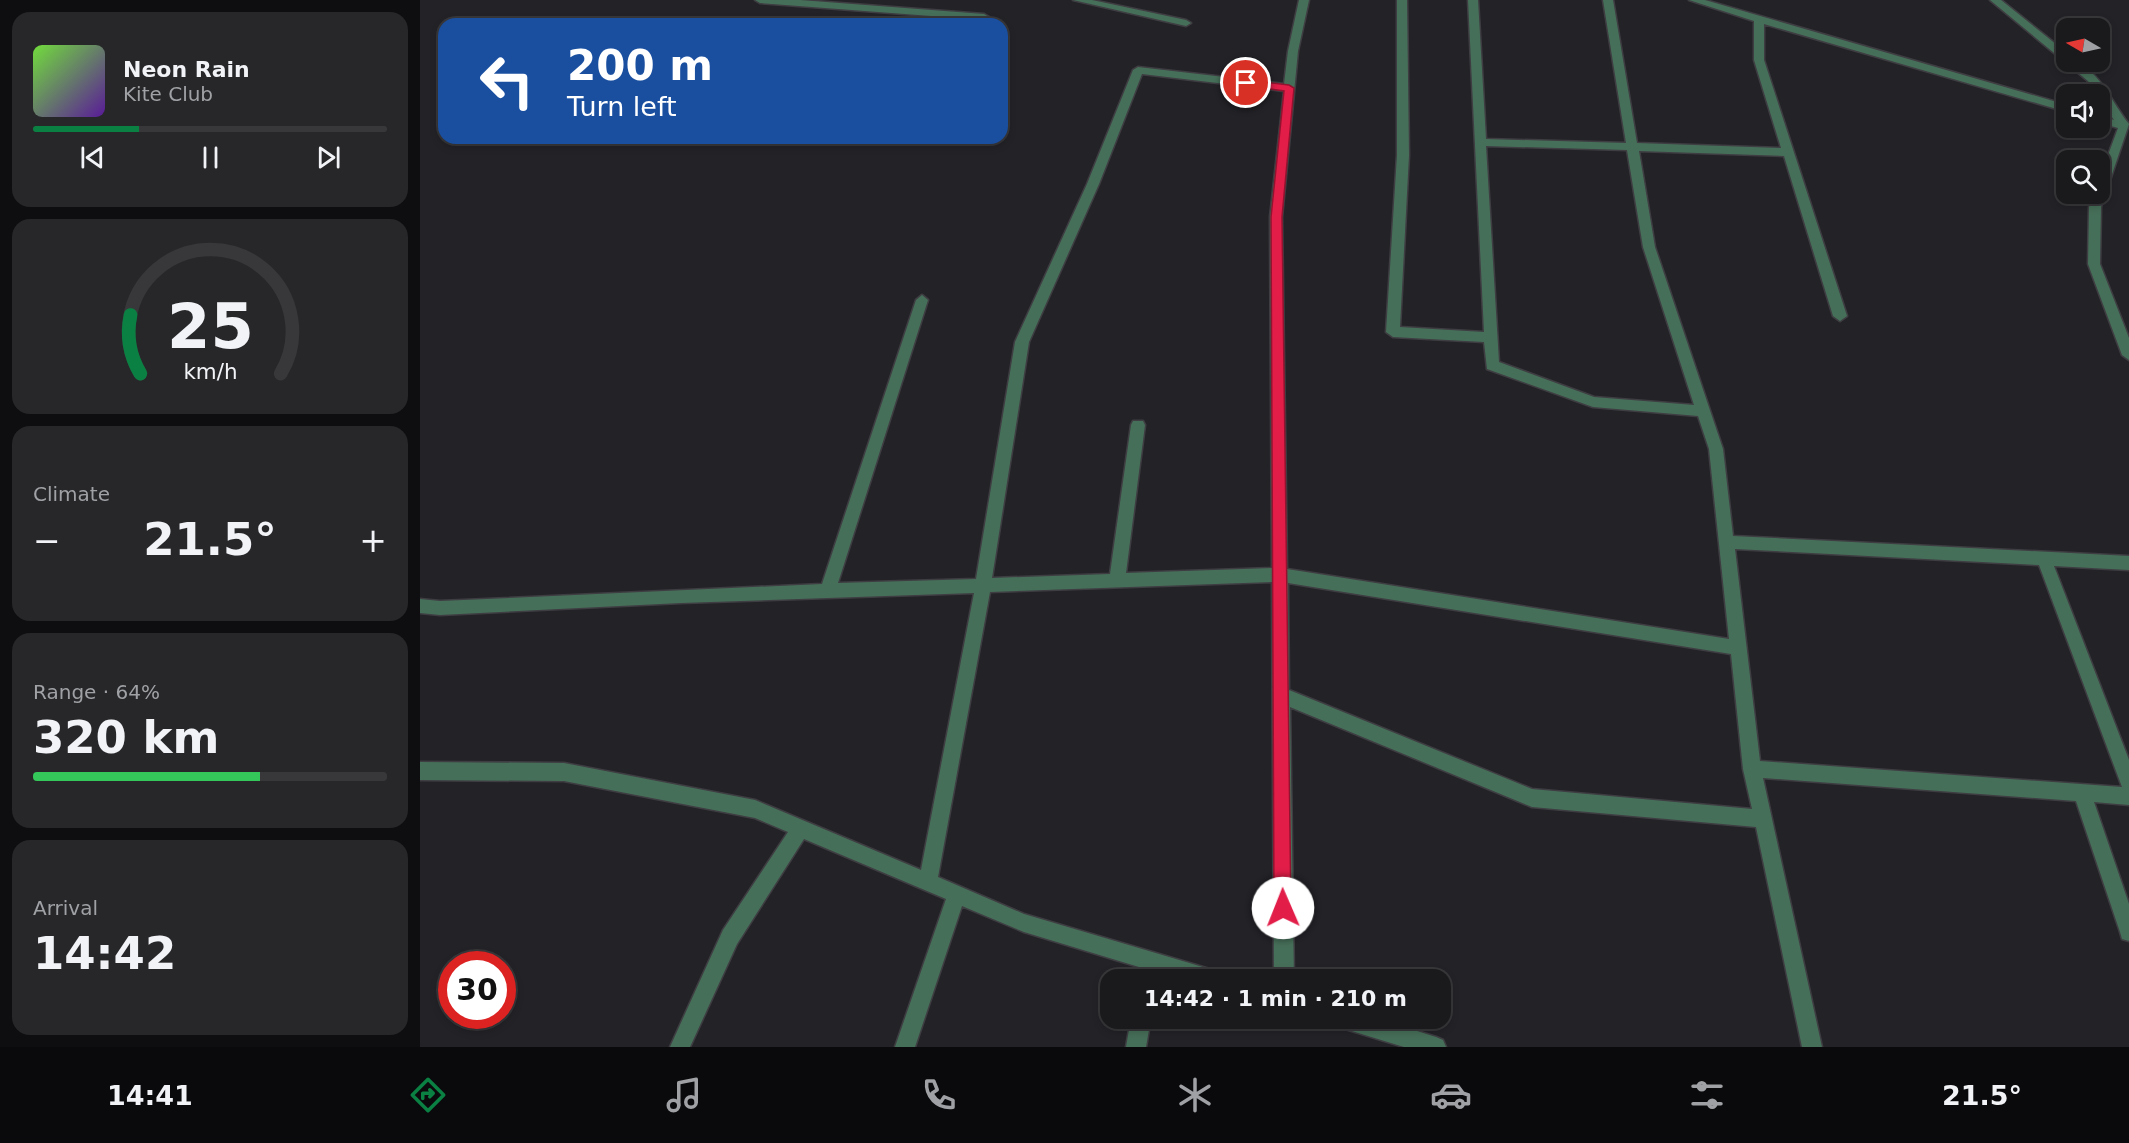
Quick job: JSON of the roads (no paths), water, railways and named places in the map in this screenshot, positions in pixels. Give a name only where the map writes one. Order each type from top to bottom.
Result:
[{"type":"street","points":[[760,0],[890,5],[984,17]]},
{"type":"street","points":[[1078,0],[1186,23]]},
{"type":"street","points":[[1284,969],[1276,217],[1293,51],[1304,0]]},
{"type":"street","points":[[1402,0],[1403,155],[1393,332],[1491,337]]},
{"type":"street","points":[[1473,0],[1492,365],[1593,402],[1704,411]]},
{"type":"street","points":[[1608,0],[1649,247],[1716,448],[1752,769],[1812,1047]]},
{"type":"street","points":[[1694,0],[2056,107]]},
{"type":"street","points":[[1995,0],[2056,49]]},
{"type":"street","points":[[1759,19],[1759,60],[1840,316]]},
{"type":"street","points":[[928,882],[983,585],[1022,342],[1093,184],[1138,70],[1289,88]]},
{"type":"street","points":[[2083,72],[2092,79],[2126,127]]},
{"type":"street","points":[[2110,122],[2126,127]]},
{"type":"street","points":[[2110,168],[2126,127]]},
{"type":"street","points":[[1480,142],[1788,152]]},
{"type":"street","points":[[2096,204],[2094,264],[2129,355]]},
{"type":"street","points":[[828,591],[922,300]]},
{"type":"street","points":[[1117,581],[1138,425]]},
{"type":"street","points":[[1727,542],[2129,563]]},
{"type":"street","points":[[2044,559],[2129,783]]},
{"type":"street","points":[[420,606],[440,608],[1279,575],[1738,648]]},
{"type":"street","points":[[1281,695],[1532,798],[1763,819]]},
{"type":"street","points":[[1752,769],[2129,796]]},
{"type":"street","points":[[420,771],[564,772],[755,809],[1024,923],[1146,969]]},
{"type":"street","points":[[2082,792],[2129,932]]},
{"type":"street","points":[[680,1047],[729,937],[801,828]]},
{"type":"street","points":[[906,1047],[957,894]]},
{"type":"street","points":[[1136,1047],[1139,1029]]},
{"type":"street","points":[[1370,1029],[1402,1042],[1436,1047]]}]
